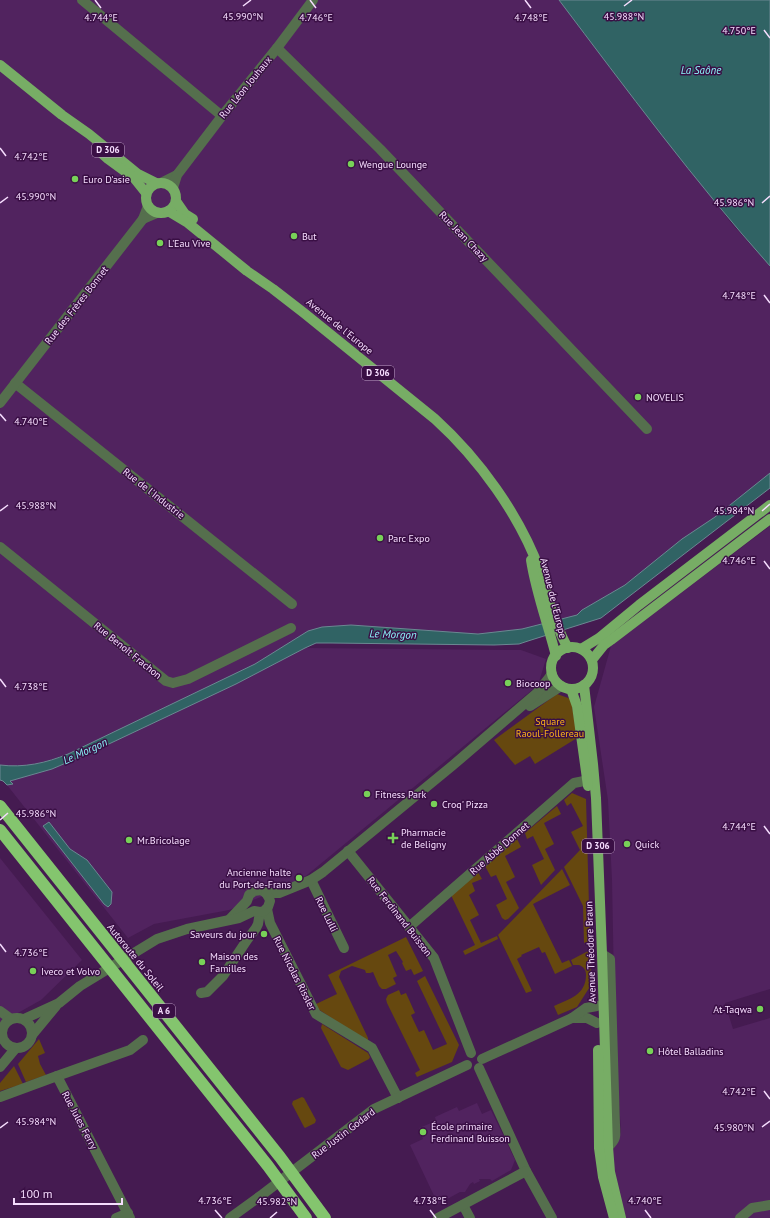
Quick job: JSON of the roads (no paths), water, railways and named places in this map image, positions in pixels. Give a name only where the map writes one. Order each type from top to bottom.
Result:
[{"type":"highway","name":"Autoroute du Soleil","points":[[0,806],[280,1156],[325,1218]]},
{"type":"highway","name":"A 6","points":[[0,830],[263,1160],[306,1218]]},
{"type":"main road","name":"D 306","points":[[0,65],[138,174],[159,183]]},
{"type":"main road","name":"D 306","points":[[62,115],[108,159],[134,178],[146,193]]},
{"type":"main road","points":[[159,183],[167,184],[173,188],[176,201],[168,212],[157,213],[150,209],[146,202],[146,193],[150,187],[159,183]]},
{"type":"main road","name":"Avenue de l'Europe","points":[[176,201],[185,214],[251,267],[273,288]]},
{"type":"main road","name":"Avenue de l'Europe","points":[[168,212],[188,223],[247,271],[273,288],[304,312],[429,414],[454,437],[496,488],[516,520],[529,546],[533,574],[556,637],[556,656]]},
{"type":"main road","points":[[581,649],[599,638],[639,605],[770,505]]},
{"type":"main road","points":[[592,660],[604,645],[770,519]]},
{"type":"main road","name":"Avenue de l'Europe","points":[[556,637],[568,648]]},
{"type":"main road","points":[[568,648],[581,649],[592,660],[592,674],[589,680],[580,687],[571,689],[561,686],[552,674],[552,664],[556,656],[568,648]]},
{"type":"main road","name":"Avenue Théodore Braun","points":[[584,685],[602,954],[608,1148],[610,1172],[621,1218]]},
{"type":"main road","name":"Avenue Théodore Braun","points":[[571,689],[577,706],[591,779],[604,1007],[598,1023],[599,1148],[603,1177],[614,1218]]},
{"type":"street","points":[[82,0],[222,116]]},
{"type":"street","name":"Rue Léon Jouhaux","points":[[173,188],[177,174],[313,0]]},
{"type":"street","name":"Rue Jean Chazy","points":[[277,48],[380,149],[647,428]]},
{"type":"street","name":"Rue Léon Jouhaux","points":[[159,183],[177,174]]},
{"type":"street","points":[[143,219],[148,206]]},
{"type":"street","name":"Rue des Frères Bonnet","points":[[0,403],[143,219],[157,213]]},
{"type":"street","name":"Rue de l'Industrie","points":[[15,384],[292,604]]},
{"type":"street","name":"Rue Benoît Frachon","points":[[0,547],[166,681],[174,683],[188,679],[291,628]]},
{"type":"street","points":[[4,1027],[19,1018],[24,1019],[59,1003],[90,980],[165,935],[239,918],[294,895],[305,888],[311,880],[452,766],[537,693],[552,674]]},
{"type":"street","points":[[487,735],[561,686]]},
{"type":"street","name":"Rue Abbé Donnet","points":[[409,926],[574,784],[591,779]]},
{"type":"street","name":"Rue Ferdinand Buisson","points":[[348,851],[434,958],[471,1053]]},
{"type":"street","points":[[230,919],[254,891],[261,890],[266,893],[279,893],[311,880]]},
{"type":"street","name":"Rue Lulli","points":[[311,880],[344,948]]},
{"type":"street","points":[[202,993],[207,992],[223,976],[256,928],[269,898],[266,893]]},
{"type":"street","points":[[247,901],[249,907],[263,909]]},
{"type":"street","name":"Rue Nicolas Rissler","points":[[263,909],[316,1014],[372,1048],[398,1098]]},
{"type":"street","points":[[0,1012],[4,1027],[3,1040],[8,1046],[15,1049],[24,1047],[28,1044],[32,1035],[59,1003]]},
{"type":"street","points":[[482,1059],[572,1018],[586,1008],[604,1007]]},
{"type":"street","points":[[572,1018],[587,1018],[598,1023]]},
{"type":"street","points":[[24,1019],[31,1027],[32,1035]]},
{"type":"street","points":[[0,1097],[130,1050],[143,1040]]},
{"type":"street","points":[[0,1067],[15,1049]]},
{"type":"street","points":[[471,1053],[479,1054],[482,1059],[482,1064],[479,1068],[471,1069],[467,1065],[467,1057],[471,1053]]},
{"type":"street","name":"Rue Justin Godard","points":[[230,1218],[374,1109],[467,1065]]},
{"type":"street","points":[[479,1068],[526,1171],[552,1218]]},
{"type":"street","name":"Rue Jules Ferry","points":[[56,1076],[129,1215]]},
{"type":"street","points":[[438,1218],[526,1171]]},
{"type":"street","points":[[463,1205],[470,1218]]},
{"type":"street","points":[[740,1218],[752,1208],[770,1205]]},
{"type":"street","points":[[116,1218],[129,1215]]},
{"type":"water","name":"La Saône","points":[[559,0],[770,0],[770,266],[688,169]]},
{"type":"water","name":"Le Morgon","points":[[770,473],[770,488],[601,618],[519,644],[316,643],[236,684],[94,751],[52,769],[10,781],[13,784],[7,785],[0,780],[0,765],[18,766],[35,764],[68,754],[255,664],[308,631],[322,627],[351,625],[478,634],[522,629],[577,615],[582,610],[625,585],[682,539],[715,517]]},
{"type":"water","points":[[49,822],[70,849],[87,860],[112,892],[111,904],[108,907],[104,904],[43,826]]},
{"type":"place","name":"Wengue Lounge","points":[[351,164]]},
{"type":"place","name":"Euro D'asie","points":[[75,179]]},
{"type":"place","name":"But","points":[[294,236]]},
{"type":"place","name":"L'Eau Vive","points":[[160,243]]},
{"type":"place","name":"NOVELIS","points":[[638,397]]},
{"type":"place","name":"Parc Expo","points":[[380,538]]},
{"type":"place","name":"Biocoop","points":[[508,683]]},
{"type":"place","name":"Fitness Park","points":[[367,794]]},
{"type":"place","name":"Croq' Pizza","points":[[434,804]]},
{"type":"place","name":"Pharmacie de Beligny","points":[[393,838]]},
{"type":"place","name":"Mr.Bricolage","points":[[129,840]]},
{"type":"place","name":"Quick","points":[[627,844]]},
{"type":"place","name":"Ancienne halte du Port-de-Frans","points":[[299,878]]},
{"type":"place","name":"Saveurs du jour","points":[[264,934]]},
{"type":"place","name":"Maison des Familles","points":[[202,962]]},
{"type":"place","name":"Iveco et Volvo","points":[[33,971]]},
{"type":"place","name":"At-Taqwa","points":[[760,1009]]},
{"type":"place","name":"Hôtel Balladins","points":[[650,1051]]},
{"type":"place","name":"École primaire Ferdinand Buisson","points":[[423,1132]]},
{"type":"park label","name":"Square Raoul-Follereau","points":[[550,726]]}]
